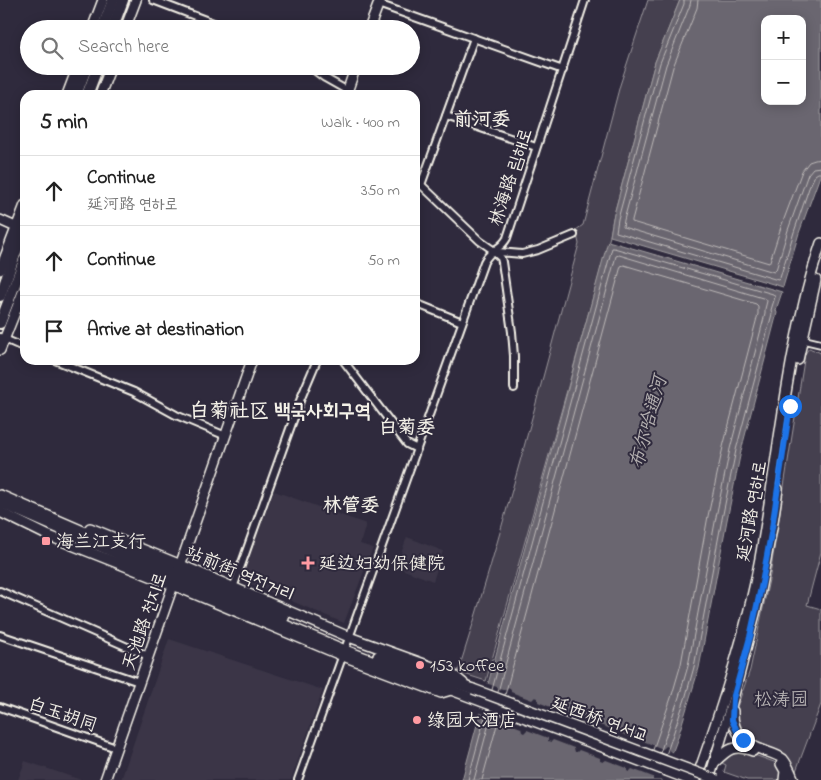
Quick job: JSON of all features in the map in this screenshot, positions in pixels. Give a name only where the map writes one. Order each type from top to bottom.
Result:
[{"type":"main road","points":[[96,20],[104,0]]},
{"type":"main road","points":[[105,20],[113,0]]},
{"type":"main road","points":[[115,20],[123,0]]},
{"type":"main road","points":[[128,20],[136,0]]},
{"type":"main road","points":[[373,20],[379,2]]},
{"type":"main road","points":[[69,90],[75,75]]},
{"type":"main road","points":[[78,90],[84,75]]},
{"type":"main road","points":[[88,90],[94,75]]},
{"type":"main road","points":[[102,90],[108,75]]},
{"type":"main road","points":[[348,90],[353,75]]},
{"type":"main road","points":[[0,220],[20,228]]},
{"type":"main road","points":[[0,270],[20,234]]},
{"type":"main road","points":[[0,296],[20,238]]},
{"type":"main road","name":"延河路 연하로","points":[[709,780],[750,637],[762,583],[772,528],[805,296],[821,243]]},
{"type":"main road","name":"延河路 연하로","points":[[696,780],[711,740],[740,645],[756,577],[799,339],[821,259]]},
{"type":"main road","points":[[0,323],[20,271]]},
{"type":"main road","points":[[0,350],[2,338],[20,298]]},
{"type":"main road","name":"天池路 천지로","points":[[105,780],[250,365]]},
{"type":"main road","name":"站前街 역전거리","points":[[0,489],[59,515],[177,575]]},
{"type":"main road","name":"站前街 역전거리","points":[[0,495],[177,575]]},
{"type":"main road","name":"站前街 역전거리","points":[[0,503],[451,690],[470,691]]},
{"type":"main road","name":"站前街 역전거리","points":[[0,512],[49,536],[177,575],[233,588],[346,647],[470,691]]},
{"type":"main road","name":"延西桥 연서교","points":[[470,691],[690,780]]},
{"type":"main road","name":"延西桥 연서교","points":[[470,691],[716,780]]},
{"type":"main road","points":[[733,699],[732,720],[737,731],[750,745],[781,758],[788,766],[794,780]]},
{"type":"main road","points":[[711,740],[719,746],[750,750],[781,763],[785,771],[784,780]]},
{"type":"main road","points":[[715,762],[724,753],[734,748]]},
{"type":"street","points":[[152,0],[205,20]]},
{"type":"street","name":"林海路 림해로","points":[[298,780],[484,262],[493,250],[504,244],[585,0]]},
{"type":"street","points":[[379,2],[562,70]]},
{"type":"street","points":[[474,38],[421,185],[480,241],[501,258],[512,332],[514,388]]},
{"type":"street","points":[[322,75],[343,90]]},
{"type":"street","points":[[446,116],[536,147]]},
{"type":"street","points":[[493,250],[513,253],[527,252],[538,250],[574,236]]},
{"type":"street","points":[[420,305],[462,322]]},
{"type":"street","points":[[2,338],[20,346]]},
{"type":"street","points":[[799,339],[821,344]]},
{"type":"street","points":[[67,365],[134,392],[176,415],[226,436]]},
{"type":"street","points":[[233,588],[301,398],[315,365]]},
{"type":"street","points":[[347,365],[407,444],[417,449]]},
{"type":"street","points":[[0,591],[148,656]]},
{"type":"street","points":[[0,635],[139,682]]},
{"type":"street","name":"白玉胡同","points":[[0,707],[116,748]]},
{"type":"shaded area","name":"延边妇幼保健院","points":[[274,491],[366,524],[360,544],[373,548],[344,623],[244,581],[242,577]]},
{"type":"shaded area","points":[[407,537],[443,551],[433,581],[396,567]]},
{"type":"shaded area","points":[[169,639],[323,690],[291,780],[121,780]]},
{"type":"shaded area","points":[[25,761],[81,780],[18,780]]},
{"type":"green space","points":[[648,0],[680,0],[655,62],[613,218],[610,236],[486,681],[458,672],[506,512],[579,244],[576,230],[583,225],[620,85]]},
{"type":"green space","name":"松涛园","points":[[809,348],[821,353],[821,552],[807,605],[821,609],[821,704],[796,771],[784,755],[745,735],[737,719],[737,707],[750,670],[770,575],[805,354]]},
{"type":"green space","points":[[743,751],[774,762],[781,769],[781,780],[747,780],[724,772],[726,765],[722,763],[726,758]]},
{"type":"water","points":[[680,0],[821,0],[821,173],[799,233],[783,287],[610,236],[613,218],[655,62]]},
{"type":"water","name":"布尔哈通河","points":[[608,241],[782,292],[741,451],[699,668],[677,740],[662,780],[462,780]]},
{"type":"pier","points":[[486,683],[505,690],[508,687],[511,689],[511,692],[532,700],[535,697],[538,698],[538,702],[558,710],[561,707],[564,708],[564,712],[585,719],[587,717],[590,718],[591,722],[611,729],[613,727],[616,728],[617,732],[636,739],[640,737],[643,741],[663,749],[666,746],[669,747],[669,751],[675,753],[665,780],[653,780],[653,777],[632,769],[629,772],[627,768],[606,760],[600,761],[600,758],[579,750],[575,752],[574,748],[553,740],[551,742],[548,741],[548,738],[527,730],[524,733],[521,728],[500,720],[498,723],[495,722],[495,718],[478,712]]},
{"type":"place","name":"海兰江支行","points":[[46,541]]},
{"type":"place","name":"延边妇幼保健院","points":[[308,563]]},
{"type":"place","name":"153 koffee","points":[[420,665]]},
{"type":"place","name":"绿园大酒店","points":[[417,720]]},
{"type":"district","name":"前河委","points":[[482,118]]},
{"type":"district","name":"白菊社区 백국사회구역","points":[[280,410]]},
{"type":"district","name":"白菊委","points":[[407,426]]},
{"type":"district","name":"林管委","points":[[351,504]]},
{"type":"route","points":[[743,740],[732,720],[733,699],[762,583],[790,406]]}]
